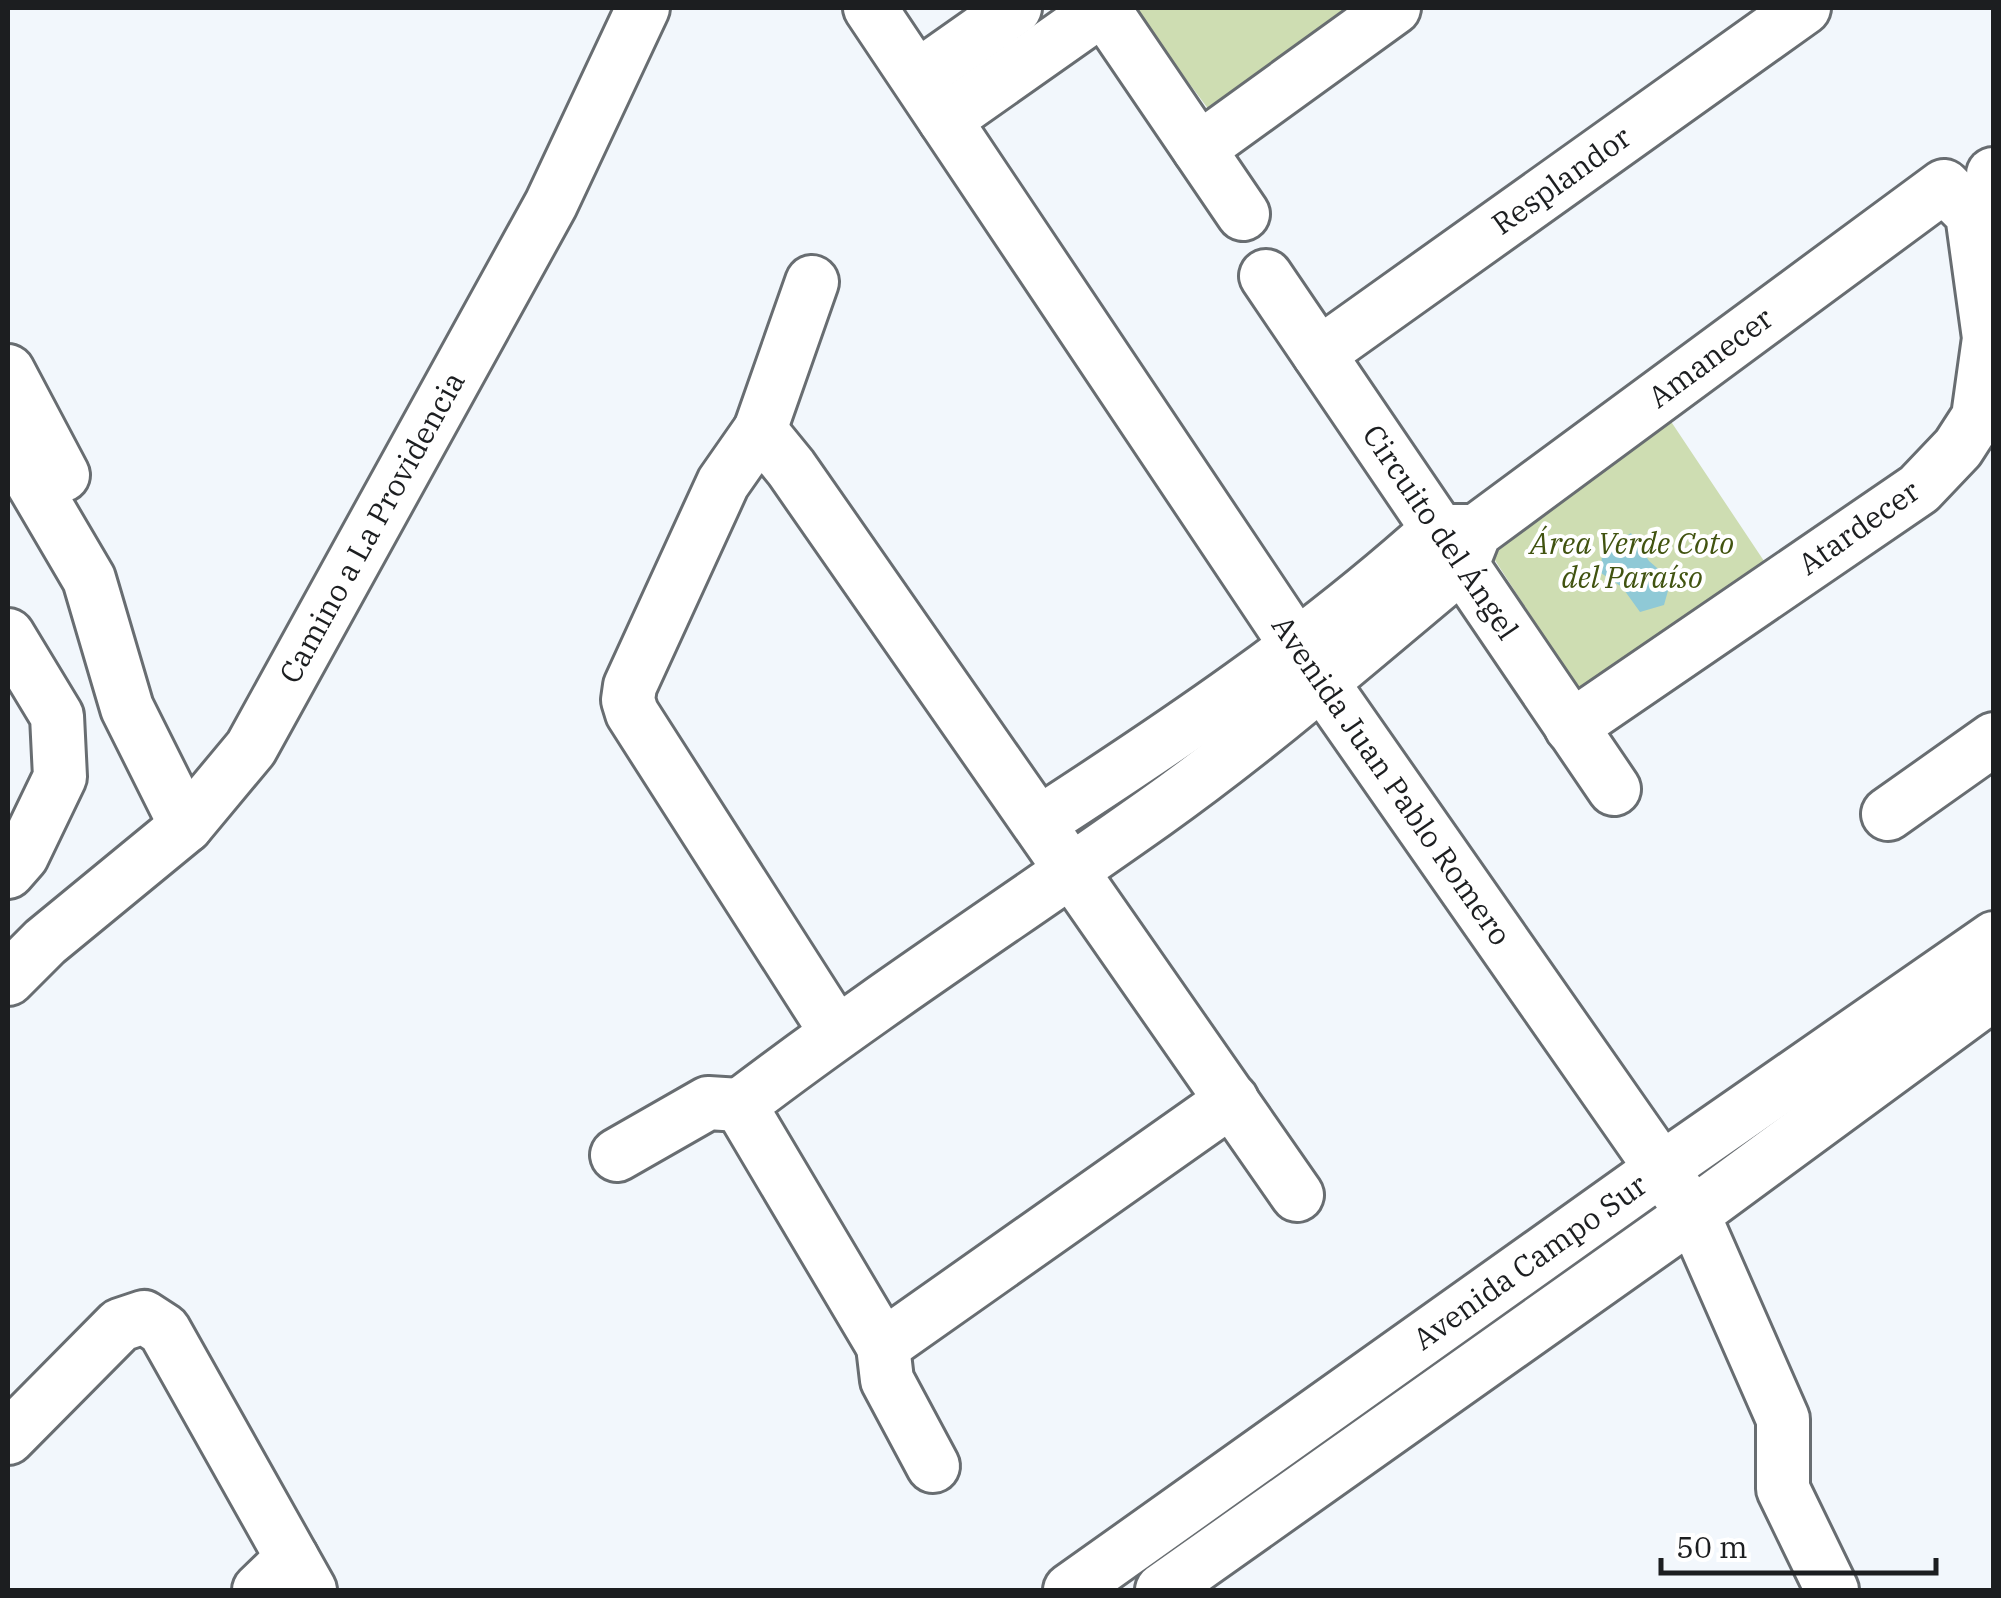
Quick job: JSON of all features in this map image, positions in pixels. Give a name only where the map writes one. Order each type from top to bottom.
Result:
[{"type":"street","name":"Camino a La Providencia","points":[[8,979],[45,942],[186,826],[251,748],[552,204],[643,8]]},
{"type":"street","name":"Avenida Juan Pablo Romero","points":[[870,8],[1310,665],[1693,1214],[1783,1419],[1783,1489],[1832,1590]]},
{"type":"street","points":[[917,77],[1014,8]]},
{"type":"street","points":[[945,120],[1104,8],[1243,214]]},
{"type":"street","points":[[1199,149],[1394,8]]},
{"type":"street","name":"Resplandor","points":[[1319,354],[1804,8]]},
{"type":"street","name":"Amanecer","points":[[1310,665],[1458,542],[1977,178]]},
{"type":"street","name":"Atardecer","points":[[1571,726],[1919,489],[1958,448],[1978,418],[1989,338],[1972,214],[1977,178]]},
{"type":"street","name":"Circuito del Ángel","points":[[1266,276],[1458,542],[1614,790]]},
{"type":"street","points":[[812,282],[760,430],[723,483],[630,686],[628,700],[632,714],[836,1032]]},
{"type":"street","points":[[8,371],[91,528],[89,579]]},
{"type":"street","points":[[760,430],[791,468],[1297,1195]]},
{"type":"street","points":[[8,441],[89,579],[127,708],[186,826]]},
{"type":"street","points":[[8,635],[57,716],[60,776],[22,856],[8,872]]},
{"type":"street","points":[[1039,824],[1310,665]]},
{"type":"street","points":[[617,1156],[708,1103],[740,1104],[836,1032],[1155,812],[1310,665]]},
{"type":"street","points":[[1888,814],[1994,739]]},
{"type":"street","name":"Avenida Campo Sur","points":[[1070,1590],[1660,1170],[1994,938]]},
{"type":"street","name":"Avenida Campo Sur","points":[[1162,1590],[1693,1214],[1994,993]]},
{"type":"street","points":[[882,1346],[1232,1100]]},
{"type":"street","points":[[740,1104],[882,1346],[887,1380],[933,1466]]},
{"type":"street","points":[[8,1438],[120,1325],[144,1317],[164,1330],[287,1580]]},
{"type":"green space","points":[[1133,8],[1365,8],[1215,118]]},
{"type":"green space","name":"Área Verde Coto del Paraíso","points":[[1668,417],[1774,576],[1590,707],[1489,551]]},
{"type":"water","points":[[1631,533],[1649,561],[1671,580],[1664,605],[1640,612],[1622,587],[1601,573],[1602,553]]}]
